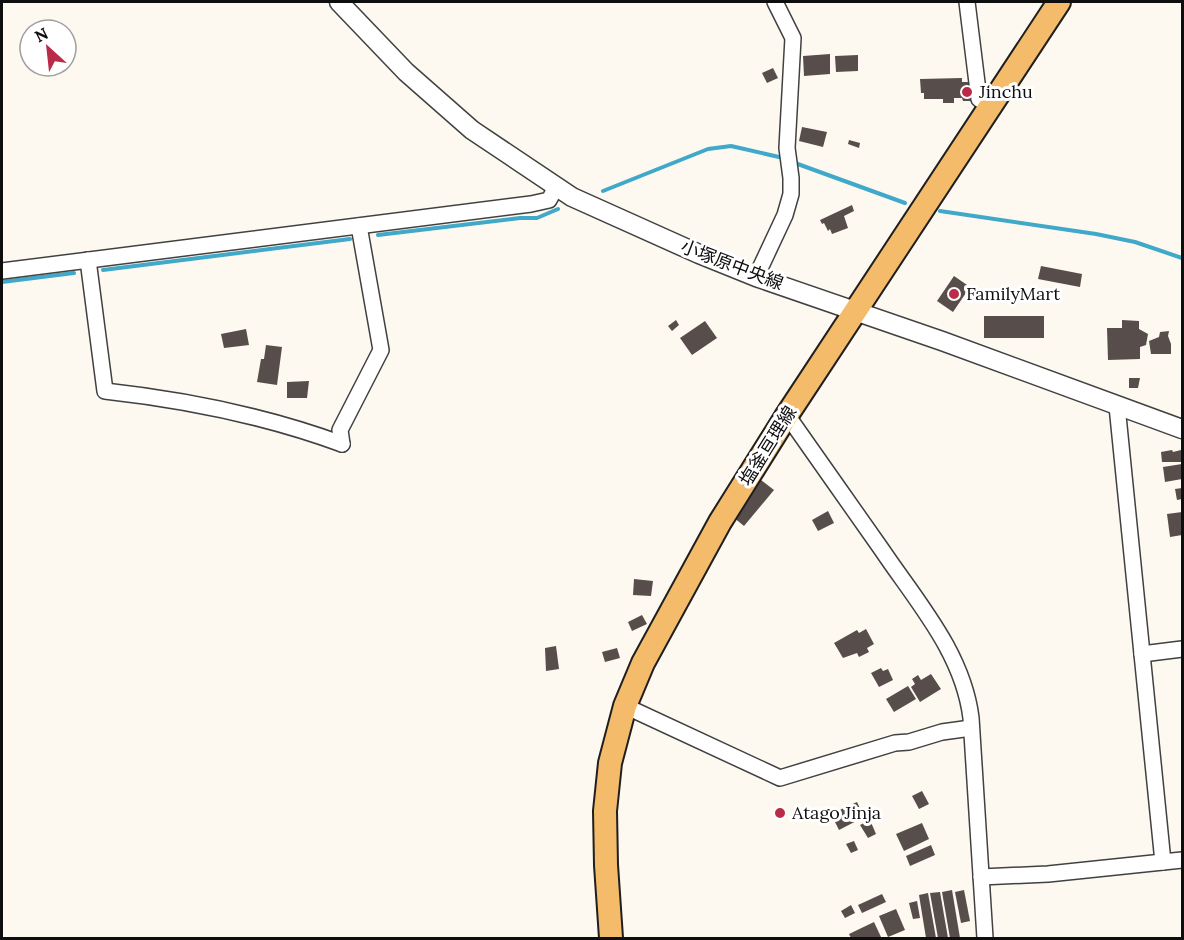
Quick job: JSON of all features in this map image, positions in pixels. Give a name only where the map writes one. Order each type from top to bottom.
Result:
[{"type":"main road","name":"塩釜亘理線","points":[[611,939],[605,811],[610,764],[625,706],[643,663],[720,522],[787,415],[989,105],[1059,2]]},
{"type":"street","name":"小塚原中央線","points":[[339,2],[406,72],[472,130],[556,187],[600,211],[756,277],[1182,429]]},
{"type":"street","points":[[756,277],[791,194],[787,148],[793,38],[775,2]]},
{"type":"street","points":[[967,2],[979,99],[989,105]]},
{"type":"street","points":[[2,271],[531,204],[549,200],[556,187]]},
{"type":"street","points":[[88,260],[105,391],[203,405],[304,430],[342,444],[340,430],[381,350],[359,226]]},
{"type":"street","points":[[1117,406],[1163,862]]},
{"type":"street","points":[[787,415],[937,629],[960,672],[968,698],[971,728],[985,939]]},
{"type":"street","points":[[1142,654],[1182,649]]},
{"type":"street","points":[[625,706],[780,778],[895,743],[971,728]]},
{"type":"street","points":[[981,877],[1048,874],[1182,860]]},
{"type":"building","points":[[830,54],[830,74],[804,76],[803,56]]},
{"type":"building","points":[[858,55],[858,71],[836,72],[835,56]]},
{"type":"building","points":[[773,68],[778,78],[767,83],[762,73]]},
{"type":"building","points":[[962,78],[962,82],[971,82],[972,101],[954,98],[954,103],[943,103],[943,99],[924,99],[924,93],[921,93],[920,79]]},
{"type":"building","points":[[802,127],[827,132],[823,147],[799,141]]},
{"type":"building","points":[[849,140],[860,143],[859,148],[848,144]]},
{"type":"building","points":[[852,205],[854,211],[844,216],[848,228],[832,234],[824,223],[822,224],[820,220]]},
{"type":"building","points":[[1041,266],[1082,274],[1080,287],[1038,279]]},
{"type":"building","name":"FamilyMart","points":[[954,276],[970,287],[953,312],[937,301]]},
{"type":"building","points":[[984,316],[1044,316],[1044,338],[984,338]]},
{"type":"building","points":[[676,320],[679,325],[672,331],[668,326]]},
{"type":"building","points":[[1122,320],[1139,321],[1139,329],[1148,334],[1146,345],[1140,347],[1140,359],[1108,360],[1107,328],[1122,328]]},
{"type":"building","points":[[705,321],[717,338],[692,355],[680,338]]},
{"type":"building","points":[[246,329],[249,345],[224,348],[221,334]]},
{"type":"building","points":[[1169,331],[1171,354],[1151,354],[1149,341],[1159,337],[1160,332]]},
{"type":"building","points":[[266,345],[282,347],[277,385],[257,382]]},
{"type":"building","points":[[1129,378],[1140,378],[1138,388],[1129,388]]},
{"type":"building","points":[[309,381],[307,398],[287,398],[287,382]]},
{"type":"building","points":[[1172,450],[1173,452],[1181,450],[1182,462],[1162,462],[1161,452]]},
{"type":"building","points":[[1182,464],[1182,479],[1165,482],[1163,467]]},
{"type":"building","points":[[761,480],[774,490],[744,526],[733,517]]},
{"type":"building","points":[[1182,488],[1182,499],[1177,500],[1175,489]]},
{"type":"building","points":[[828,511],[834,523],[818,531],[812,520]]},
{"type":"building","points":[[1182,512],[1182,535],[1170,537],[1167,514]]},
{"type":"building","points":[[634,579],[653,581],[651,596],[633,595]]},
{"type":"building","points":[[642,615],[647,624],[632,631],[628,622]]},
{"type":"building","points":[[866,629],[874,644],[867,648],[869,652],[859,657],[857,653],[843,658],[834,643],[857,630],[859,633]]},
{"type":"building","points":[[556,646],[559,669],[546,671],[545,648]]},
{"type":"building","points":[[617,648],[620,658],[605,662],[602,652]]},
{"type":"building","points":[[881,668],[883,671],[888,669],[893,680],[879,687],[871,673]]},
{"type":"building","points":[[931,674],[941,689],[920,702],[911,687],[915,684],[912,679],[918,675],[921,680]]},
{"type":"building","points":[[908,686],[916,699],[894,712],[886,699]]},
{"type":"building","points":[[922,791],[929,804],[919,809],[912,796]]},
{"type":"building","points":[[857,802],[864,817],[839,830],[831,814]]},
{"type":"building","points":[[870,820],[876,834],[868,838],[860,825]]},
{"type":"building","points":[[922,823],[929,839],[904,851],[896,834]]},
{"type":"building","points":[[854,841],[858,850],[851,853],[846,844]]},
{"type":"building","points":[[931,845],[935,855],[910,866],[906,856]]},
{"type":"building","points":[[952,890],[960,938],[950,938],[942,892]]},
{"type":"building","points":[[964,890],[970,921],[961,923],[955,892]]},
{"type":"building","points":[[940,892],[948,938],[938,938],[930,893]]},
{"type":"building","points":[[928,893],[936,938],[926,938],[919,895]]},
{"type":"building","points":[[882,894],[886,902],[862,913],[858,905]]},
{"type":"building","points":[[917,901],[920,918],[913,919],[909,903]]},
{"type":"building","points":[[851,905],[855,913],[845,918],[841,911]]},
{"type":"building","points":[[896,909],[905,930],[888,937],[879,916]]},
{"type":"building","points":[[874,922],[881,937],[851,938],[849,934]]},
{"type":"waterway","points":[[603,191],[708,149],[731,146],[779,157]]},
{"type":"waterway","points":[[795,163],[905,203]]},
{"type":"waterway","points":[[378,235],[520,218],[537,218],[558,209]]},
{"type":"waterway","points":[[940,211],[1096,234],[1135,242],[1182,258]]},
{"type":"waterway","points":[[103,270],[350,239]]},
{"type":"waterway","points":[[2,282],[74,273]]},
{"type":"place","name":"Jinchu","points":[[967,92]]},
{"type":"place","name":"FamilyMart","points":[[954,294]]},
{"type":"place","name":"Atago Jinja","points":[[780,813]]}]
